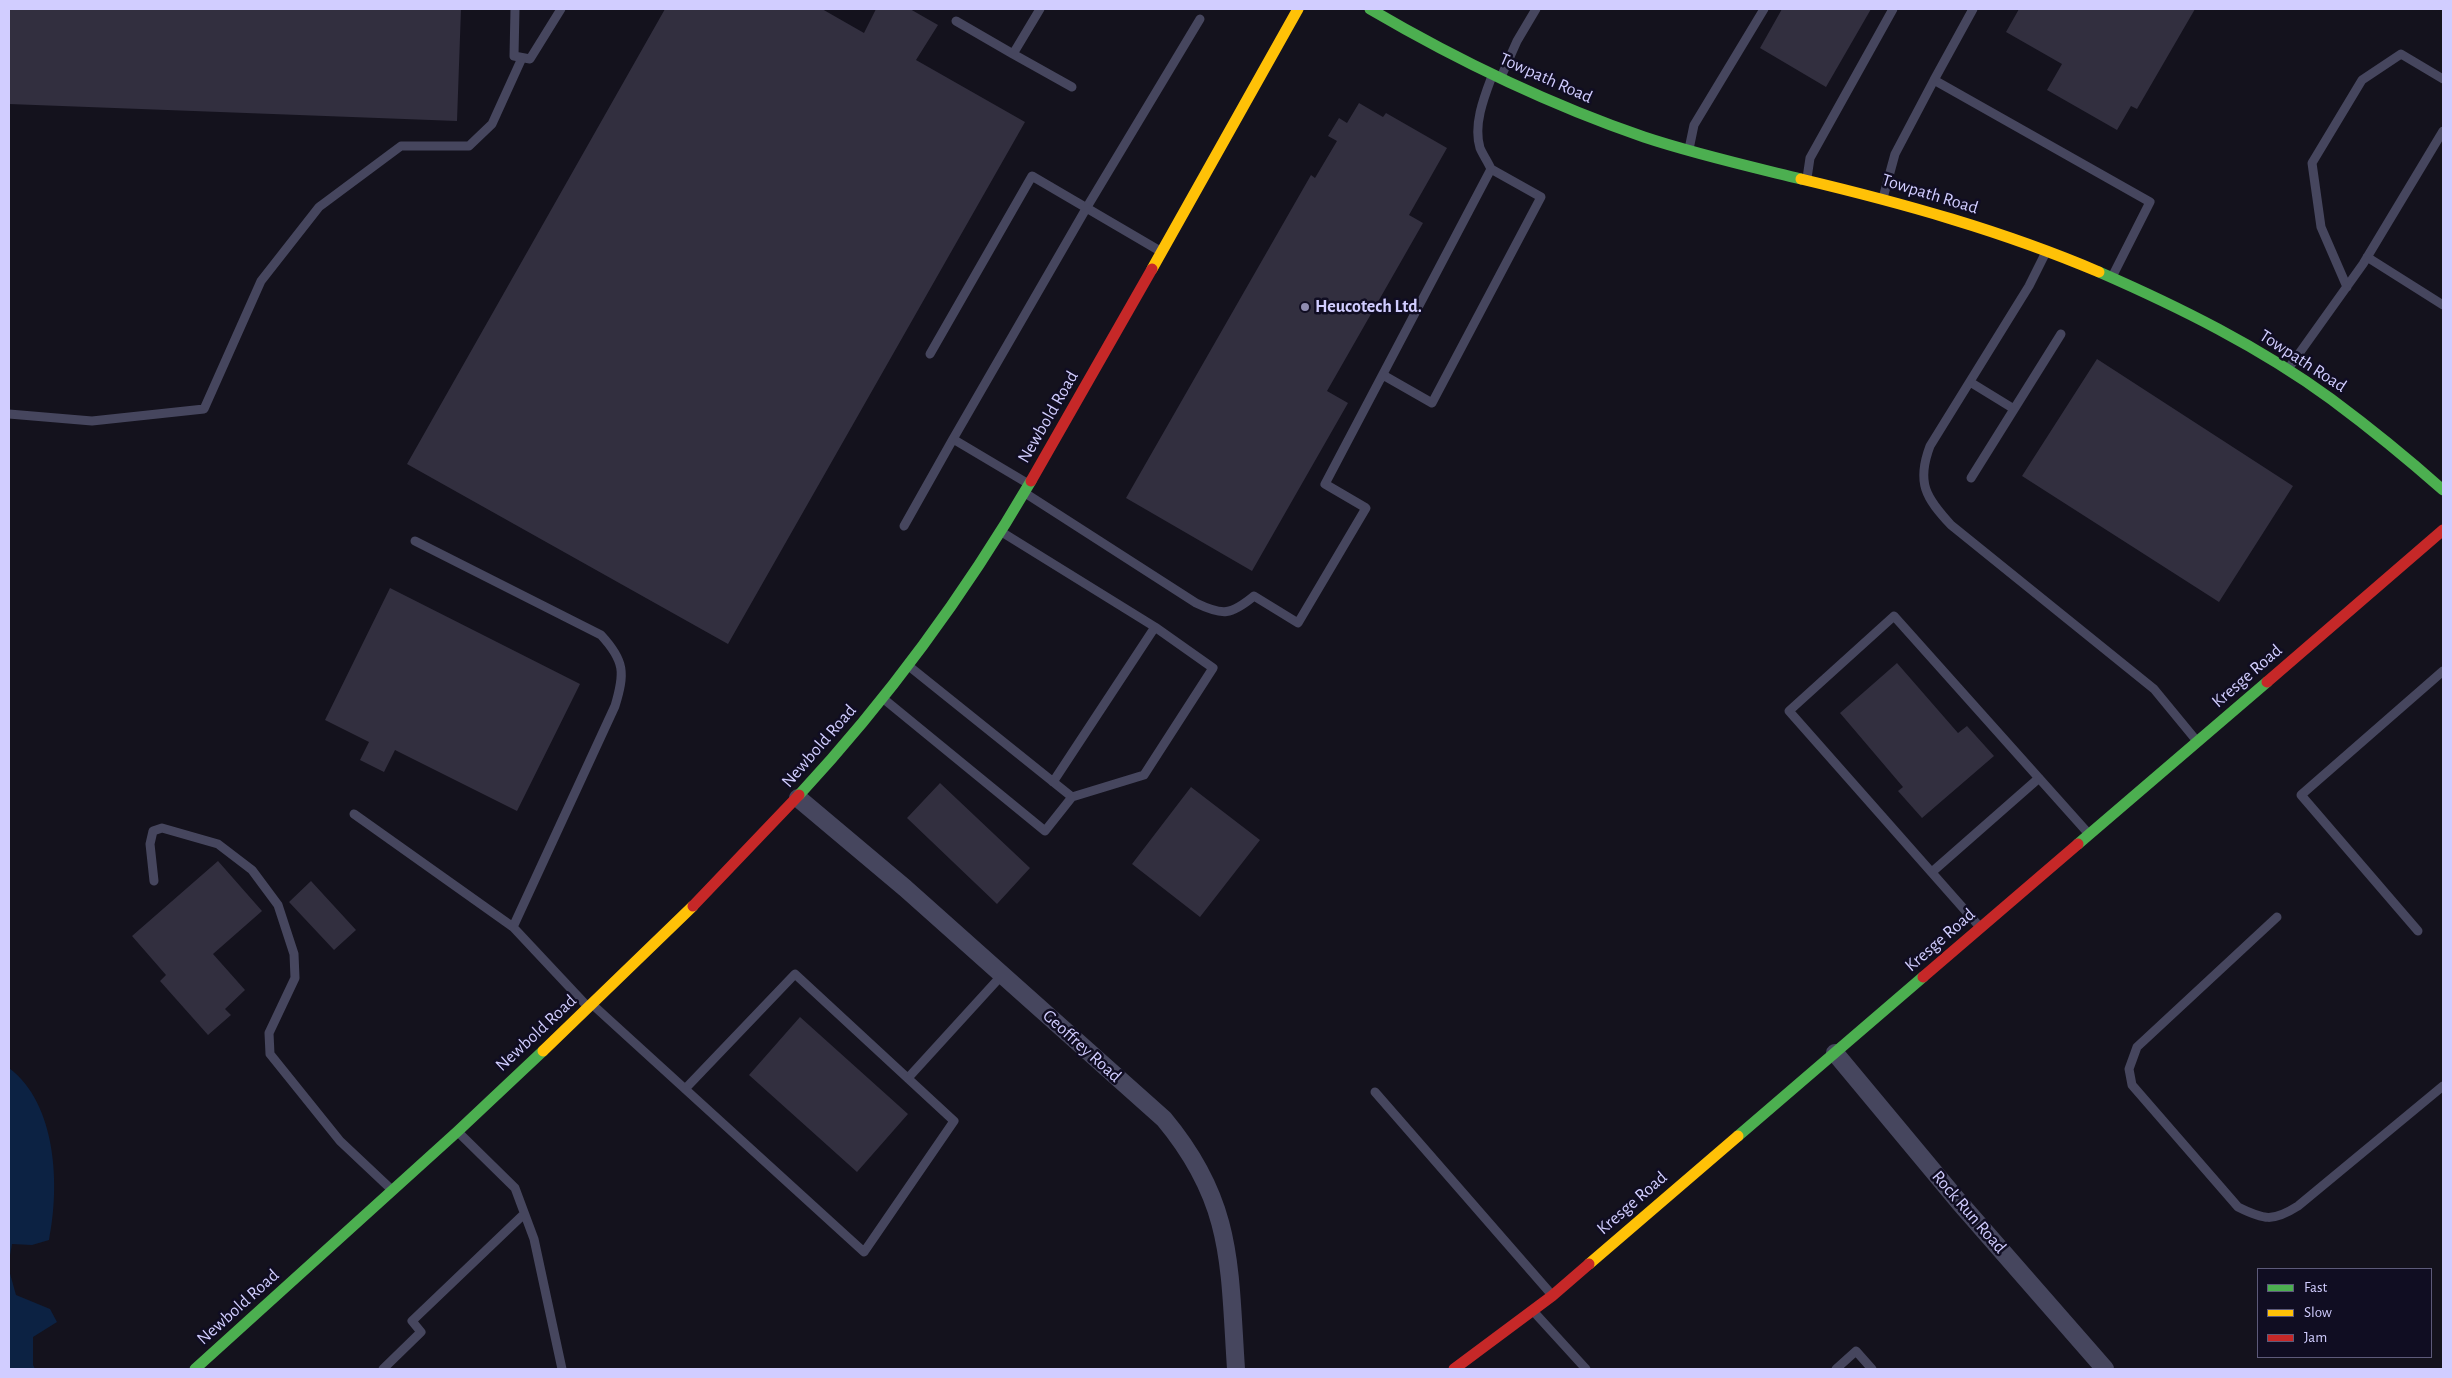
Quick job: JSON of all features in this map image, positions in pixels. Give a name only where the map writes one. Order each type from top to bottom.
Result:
[{"type":"street","name":"Newbold Road","points":[[195,1369],[458,1131],[590,1006],[737,862],[851,739],[955,602],[1027,488],[1298,9]]},
{"type":"street","name":"Towpath Road","points":[[1370,9],[1400,27],[1497,75],[1588,116],[1689,150],[1807,178],[1936,213],[2046,250],[2112,277],[2176,307],[2244,344],[2287,371],[2371,428],[2443,490]]},
{"type":"street","name":"Kresge Road","points":[[1454,1369],[1552,1296],[2443,530]]},
{"type":"street","name":"Geoffrey Road","points":[[798,798],[905,888],[1164,1119],[1184,1143],[1201,1170],[1214,1198],[1224,1236],[1228,1259],[1236,1369]]},
{"type":"street","name":"Rock Run Road","points":[[1835,1053],[1960,1202],[2105,1369]]},
{"type":"lane","points":[[515,9],[514,56],[530,59],[561,9]]},
{"type":"lane","points":[[1013,54],[1040,9]]},
{"type":"lane","points":[[1383,375],[1432,403],[1540,197],[1491,169],[1480,148],[1479,123],[1485,94],[1536,9]]},
{"type":"lane","points":[[1689,150],[1694,125],[1764,9]]},
{"type":"lane","points":[[1807,178],[1810,158],[1893,9]]},
{"type":"lane","points":[[1883,198],[1895,154],[1974,9]]},
{"type":"lane","points":[[904,526],[952,439],[1087,207],[1200,18]]},
{"type":"lane","points":[[956,21],[1072,87]]},
{"type":"lane","points":[[2347,287],[2321,227],[2312,163],[2362,80],[2401,54],[2443,79]]},
{"type":"lane","points":[[9,414],[92,421],[204,409],[261,281],[319,207],[401,146],[469,146],[492,124],[522,58]]},
{"type":"lane","points":[[1934,80],[2150,202],[2112,277]]},
{"type":"lane","points":[[2287,371],[2367,257],[2443,131]]},
{"type":"lane","points":[[952,439],[1196,603],[1213,611],[1226,612],[1237,610],[1254,596],[1298,623],[1366,508],[1325,484],[1491,169]]},
{"type":"lane","points":[[930,354],[1032,176],[1161,252]]},
{"type":"lane","points":[[2046,250],[2029,286],[1930,446],[1922,471],[1928,498],[1951,525],[2154,689],[2197,742]]},
{"type":"lane","points":[[2367,257],[2443,305]]},
{"type":"lane","points":[[1971,478],[2061,334]]},
{"type":"lane","points":[[1970,382],[2014,409]]},
{"type":"lane","points":[[883,698],[1045,831],[1072,797],[1144,775],[1213,668],[1155,627],[1000,531]]},
{"type":"lane","points":[[415,542],[601,635],[615,650],[622,666],[621,685],[615,706],[513,927]]},
{"type":"lane","points":[[1981,928],[1789,711],[1894,616],[2090,835]]},
{"type":"lane","points":[[1053,782],[1155,627]]},
{"type":"lane","points":[[908,666],[1072,797]]},
{"type":"lane","points":[[2418,931],[2301,795],[2443,671]]},
{"type":"lane","points":[[1932,872],[2039,778]]},
{"type":"lane","points":[[354,814],[513,927],[590,1006],[685,1089],[864,1252],[954,1121],[795,974],[685,1089]]},
{"type":"lane","points":[[154,881],[150,844],[153,831],[162,828],[218,844],[252,870],[278,904],[294,954],[295,978],[269,1033],[270,1054],[340,1141],[392,1190]]},
{"type":"lane","points":[[2277,917],[2137,1046],[2129,1069],[2132,1085],[2238,1207],[2262,1218],[2282,1216],[2298,1206],[2443,1086]]},
{"type":"lane","points":[[908,1078],[1002,975]]},
{"type":"lane","points":[[1375,1092],[1552,1296]]},
{"type":"lane","points":[[458,1131],[515,1188],[534,1239],[562,1369]]},
{"type":"lane","points":[[383,1369],[421,1332],[412,1322],[524,1214]]},
{"type":"lane","points":[[1533,1310],[1586,1369]]},
{"type":"lane","points":[[1836,1369],[1856,1351],[1872,1369]]},
{"type":"water","points":[[9,1068],[25,1084],[37,1102],[46,1124],[54,1171],[54,1195],[49,1240],[32,1245],[12,1244],[9,1261]]},
{"type":"water","points":[[9,1270],[16,1295],[50,1309],[57,1322],[33,1337],[33,1365],[35,1369],[9,1369]]},
{"type":"building","points":[[9,9],[461,9],[457,121],[9,104]]},
{"type":"building","points":[[665,9],[822,9],[864,33],[876,9],[910,9],[938,25],[916,60],[1025,122],[728,644],[407,464]]},
{"type":"building","points":[[1782,9],[1871,9],[1826,87],[1760,48]]},
{"type":"building","points":[[2019,9],[2195,9],[2137,109],[2131,106],[2117,130],[2047,90],[2062,64],[2006,32]]},
{"type":"building","name":"Heucotech Ltd.","points":[[1359,103],[1383,117],[1386,113],[1447,148],[1409,215],[1423,223],[1327,391],[1348,403],[1252,571],[1126,498],[1311,175],[1315,178],[1337,141],[1328,136],[1339,118],[1347,123]]},
{"type":"building","points":[[2097,359],[2293,486],[2219,602],[2022,476]]},
{"type":"building","points":[[390,588],[580,684],[517,811],[395,750],[384,772],[360,760],[369,742],[325,720]]},
{"type":"building","points":[[1897,663],[1958,733],[1967,726],[1994,756],[1922,818],[1898,791],[1903,787],[1840,713]]},
{"type":"building","points":[[940,783],[1030,868],[997,904],[907,818]]},
{"type":"building","points":[[1191,787],[1260,840],[1200,917],[1132,864]]},
{"type":"building","points":[[218,861],[262,911],[213,954],[245,990],[225,1009],[231,1015],[208,1035],[160,981],[166,975],[132,936]]},
{"type":"building","points":[[311,881],[356,930],[334,950],[289,902]]},
{"type":"building","points":[[800,1017],[908,1114],[857,1172],[749,1075]]},
{"type":"traffic: fast","points":[[1370,9],[1436,46],[1504,80],[1608,124],[1644,137],[1722,160],[1801,179]]},
{"type":"traffic: fast","points":[[2099,272],[2189,314],[2276,362],[2346,410],[2443,490]]},
{"type":"traffic: fast","points":[[799,795],[864,721],[924,644],[1006,523],[1031,481]]},
{"type":"traffic: fast","points":[[2078,844],[2267,682]]},
{"type":"traffic: fast","points":[[1738,1136],[1923,977]]},
{"type":"traffic: fast","points":[[195,1369],[458,1131],[543,1051]]},
{"type":"traffic: slow","points":[[1152,269],[1298,9]]},
{"type":"traffic: slow","points":[[1801,179],[1952,219],[2063,257],[2099,272]]},
{"type":"traffic: slow","points":[[543,1051],[693,906]]},
{"type":"traffic: slow","points":[[1589,1264],[1738,1136]]},
{"type":"traffic: jam","points":[[1031,481],[1152,269]]},
{"type":"traffic: jam","points":[[2267,682],[2443,530]]},
{"type":"traffic: jam","points":[[693,906],[799,795]]},
{"type":"traffic: jam","points":[[1923,977],[2078,844]]},
{"type":"traffic: jam","points":[[1454,1369],[1552,1296],[1589,1264]]},
{"type":"place","name":"Heucotech Ltd.","points":[[1305,307]]}]
